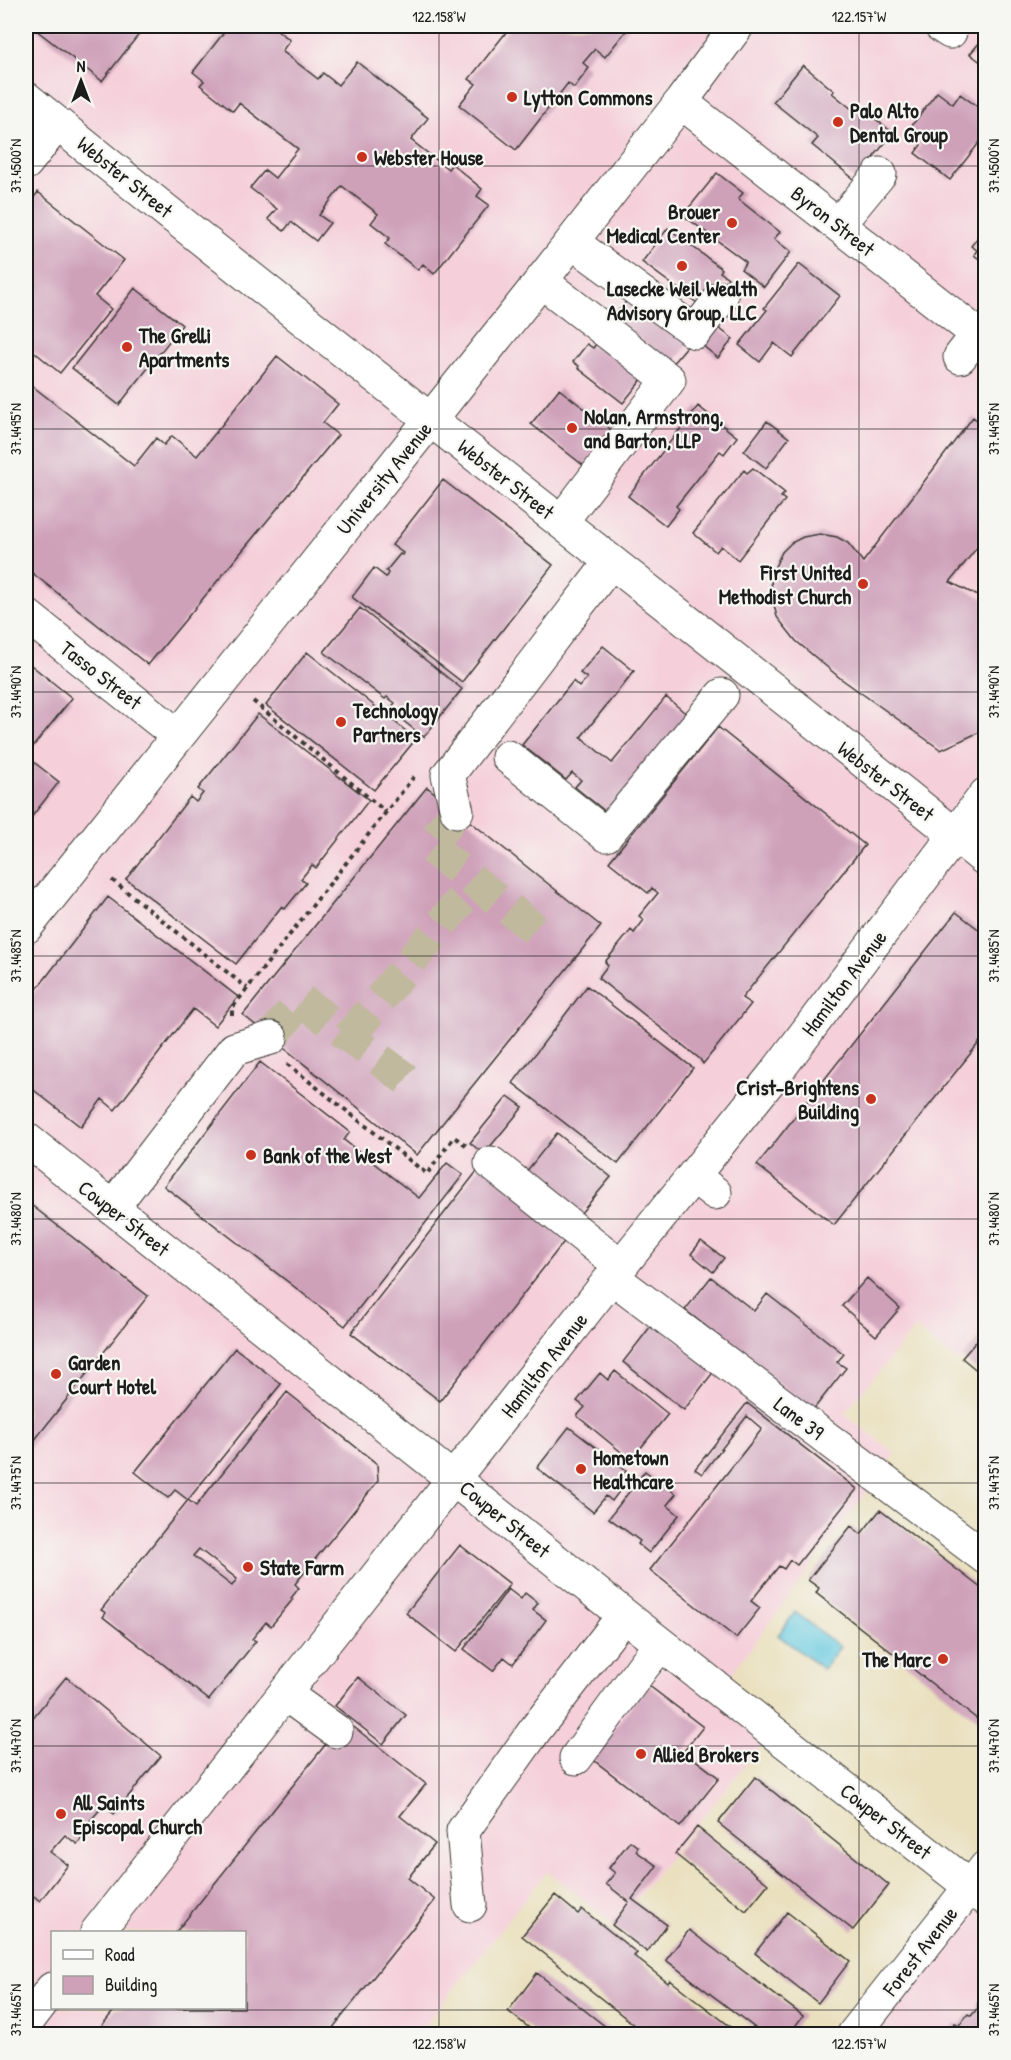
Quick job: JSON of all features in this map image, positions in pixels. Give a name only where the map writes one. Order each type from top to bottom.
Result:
[{"type":"street","name":"University Avenue","points":[[26,927],[177,735],[431,421],[681,102],[737,26]]},
{"type":"street","name":"Webster Street","points":[[26,98],[986,860]]},
{"type":"street","name":"Byron Street","points":[[681,102],[838,225],[913,302],[974,344]]},
{"type":"street","points":[[26,163],[57,124]]},
{"type":"street","points":[[838,225],[880,174]]},
{"type":"street","points":[[572,242],[695,332],[721,298]]},
{"type":"street","points":[[541,281],[669,380],[561,522]]},
{"type":"street","points":[[457,811],[448,775],[611,562]]},
{"type":"street","name":"Tasso Street","points":[[26,615],[177,735]]},
{"type":"street","points":[[508,757],[606,835],[722,694]]},
{"type":"street","name":"Hamilton Avenue","points":[[98,1931],[617,1271],[704,1185],[778,1070],[986,794]]},
{"type":"street","points":[[112,1208],[254,1042]]},
{"type":"street","name":"Cowper Street","points":[[26,1139],[641,1629],[980,1884]]},
{"type":"street","name":"Lane 39","points":[[491,1163],[617,1271],[817,1431],[986,1558]]},
{"type":"street","points":[[570,1716],[641,1629]]},
{"type":"street","points":[[576,1758],[644,1665],[641,1629]]},
{"type":"street","points":[[470,1905],[464,1831],[535,1730],[641,1629]]},
{"type":"street","points":[[279,1702],[329,1740]]},
{"type":"street","name":"Forest Avenue","points":[[854,2034],[980,1884]]},
{"type":"street","points":[[26,2023],[51,1990]]},
{"type":"path","points":[[253,701],[386,813]]},
{"type":"path","points":[[448,775],[417,772],[232,1008],[254,1042],[427,1174],[454,1137]]},
{"type":"path","points":[[112,880],[247,988]]},
{"type":"shaded area","points":[[26,26],[985,26],[986,802],[953,843],[985,868],[985,1328],[959,1361],[915,1328],[844,1414],[895,1453],[724,1684],[776,1727],[615,1925],[547,1871],[418,2034],[26,2034]]},
{"type":"shaded area","points":[[970,1887],[985,1900],[985,2034],[856,2034]]},
{"type":"water","points":[[795,1612],[840,1647],[823,1669],[778,1635]]},
{"type":"building","points":[[31,26],[130,26],[140,33],[102,81]]},
{"type":"building","name":"Webster House","points":[[229,26],[272,26],[290,40],[282,51],[318,79],[323,73],[338,85],[357,62],[428,118],[411,140],[448,169],[452,164],[482,189],[477,196],[489,205],[434,274],[423,264],[418,270],[385,244],[390,238],[371,223],[378,214],[342,186],[319,215],[330,223],[316,241],[291,222],[284,231],[268,219],[277,209],[250,188],[265,170],[275,178],[298,149],[239,103],[233,111],[200,85],[204,81],[193,72]]},
{"type":"building","name":"Lytton Commons","points":[[502,26],[630,26],[605,57],[595,49],[583,63],[589,68],[574,88],[568,83],[516,150],[459,105],[476,84],[469,79],[508,30]]},
{"type":"building","points":[[986,35],[986,66],[970,54]]},
{"type":"building","name":"Palo Alto Dental Group","points":[[803,65],[853,110],[858,105],[893,133],[855,180],[812,145],[818,138],[773,102]]},
{"type":"building","points":[[937,92],[953,104],[960,94],[986,113],[986,134],[950,180],[915,153],[921,145],[906,133]]},
{"type":"building","name":"Brouer Medical Center","points":[[717,173],[743,193],[738,199],[780,232],[774,239],[791,252],[764,287],[741,269],[746,262],[683,215]]},
{"type":"building","points":[[38,192],[124,260],[95,296],[111,309],[60,373],[26,345],[26,208]]},
{"type":"building","points":[[986,227],[986,264],[974,255],[977,250],[971,246]]},
{"type":"building","name":"Lasecke Weil Wealth Advisory Group, LLC","points":[[668,228],[722,269],[720,272],[728,278],[713,297],[697,303],[642,262]]},
{"type":"building","points":[[799,264],[840,296],[792,357],[774,343],[760,362],[739,345],[767,310],[764,308]]},
{"type":"building","name":"The Grelli Apartments","points":[[135,288],[182,325],[119,405],[72,368]]},
{"type":"building","points":[[630,297],[689,344],[672,364],[613,317]]},
{"type":"building","points":[[712,323],[733,339],[718,358],[697,341]]},
{"type":"building","points":[[602,337],[647,373],[623,403],[573,362],[587,344],[593,348]]},
{"type":"building","points":[[277,356],[338,404],[323,423],[338,435],[148,665],[26,568],[26,381],[134,466],[156,438],[164,445],[172,436],[197,456]]},
{"type":"building","name":"Nolan, Armstrong, and Barton, LLP","points":[[559,389],[613,431],[584,466],[531,424]]},
{"type":"building","points":[[698,406],[737,437],[724,454],[720,451],[676,506],[679,509],[666,526],[628,496]]},
{"type":"building","name":"First United Methodist Church","points":[[973,417],[986,427],[986,536],[950,582],[986,600],[986,706],[984,709],[986,729],[941,750],[840,678],[796,641],[777,617],[772,597],[771,575],[782,552],[791,543],[803,537],[820,534],[837,537],[848,543],[863,562]]},
{"type":"building","points":[[767,421],[789,438],[766,468],[744,451]]},
{"type":"building","points":[[753,468],[785,493],[781,497],[785,500],[738,560],[721,546],[716,552],[693,533],[744,470],[747,473]]},
{"type":"building","points":[[443,480],[553,565],[462,682],[352,597],[374,568],[386,577],[388,573],[386,571],[403,553],[392,545]]},
{"type":"building","points":[[360,608],[462,689],[424,737],[389,710],[395,703],[387,697],[385,699],[324,652]]},
{"type":"building","points":[[603,646],[634,671],[581,737],[612,763],[666,697],[695,721],[616,820],[575,787],[581,780],[572,773],[566,780],[522,745],[573,681],[579,687],[587,678],[580,673]]},
{"type":"building","name":"Technology Partners","points":[[307,652],[416,739],[374,790],[266,705]]},
{"type":"building","points":[[26,661],[72,698],[31,749],[26,745]]},
{"type":"building","points":[[258,714],[369,800],[316,868],[312,865],[301,879],[306,883],[285,909],[282,906],[236,964],[126,879],[190,797],[196,802],[203,793],[198,789]]},
{"type":"building","points":[[718,727],[865,845],[742,998],[751,1004],[703,1064],[700,1059],[598,978],[608,965],[605,962],[631,930],[634,933],[644,920],[639,916],[658,893],[652,888],[648,893],[609,862]]},
{"type":"building","points":[[26,756],[59,782],[26,824]]},
{"type":"building","points":[[427,787],[601,926],[417,1155],[243,1015]]},
{"type":"building","points":[[108,897],[238,997],[215,1026],[193,1009],[115,1110],[102,1099],[81,1127],[26,1084],[26,1003]]},
{"type":"building","name":"Crist-Brightens Building","points":[[956,912],[986,935],[986,1034],[834,1225],[757,1165]]},
{"type":"building","points":[[587,986],[693,1068],[618,1164],[513,1083]]},
{"type":"building","points":[[260,1062],[350,1132],[344,1140],[419,1198],[447,1163],[463,1175],[345,1326],[164,1186]]},
{"type":"building","points":[[508,1096],[523,1107],[484,1154],[470,1143]]},
{"type":"building","points":[[557,1133],[611,1177],[576,1219],[522,1177]]},
{"type":"building","points":[[481,1166],[570,1234],[440,1401],[351,1333]]},
{"type":"building","name":"Garden Court Hotel","points":[[26,1201],[148,1296],[26,1451]]},
{"type":"building","points":[[701,1241],[724,1258],[713,1272],[691,1254]]},
{"type":"building","points":[[711,1277],[754,1311],[767,1294],[844,1354],[837,1362],[846,1368],[813,1410],[685,1310]]},
{"type":"building","points":[[867,1278],[900,1308],[876,1336],[842,1306]]},
{"type":"building","points":[[654,1322],[715,1370],[684,1410],[623,1362]]},
{"type":"building","points":[[986,1330],[986,1378],[962,1358]]},
{"type":"building","points":[[235,1348],[281,1384],[188,1500],[175,1490],[168,1498],[135,1472]]},
{"type":"building","points":[[615,1371],[668,1414],[631,1460],[577,1416],[585,1407],[577,1401],[600,1373],[608,1380]]},
{"type":"building","points":[[287,1392],[377,1464],[378,1481],[295,1584],[299,1588],[291,1598],[293,1599],[271,1626],[266,1622],[252,1639],[256,1641],[209,1700],[103,1617],[106,1613],[101,1610],[188,1500],[196,1506]],"holes":[[[199,1549],[237,1579],[232,1586],[193,1556]]]},
{"type":"building","points":[[747,1403],[857,1489],[797,1565],[790,1560],[784,1569],[779,1566],[751,1601],[760,1608],[736,1638],[650,1570],[762,1429],[747,1416],[702,1474],[695,1469]]},
{"type":"building","name":"Hometown Healthcare","points":[[569,1427],[626,1471],[618,1481],[624,1485],[612,1501],[606,1496],[593,1512],[537,1468]]},
{"type":"building","points":[[645,1471],[676,1494],[667,1505],[679,1515],[649,1553],[638,1544],[640,1541],[609,1518]]},
{"type":"building","name":"The Marc","points":[[880,1510],[986,1592],[986,1726],[816,1593],[819,1588],[808,1580],[851,1526],[861,1534]]},
{"type":"building","points":[[460,1545],[510,1584],[456,1652],[406,1613]]},
{"type":"building","points":[[508,1589],[521,1599],[525,1593],[538,1603],[533,1610],[546,1620],[513,1664],[504,1657],[493,1671],[464,1649]]},
{"type":"building","points":[[66,1677],[161,1756],[114,1814],[104,1805],[89,1822],[93,1825],[77,1844],[65,1835],[50,1852],[68,1865],[40,1901],[26,1890],[26,1726]]},
{"type":"building","points":[[358,1677],[406,1715],[383,1744],[335,1706]]},
{"type":"building","name":"Allied Brokers","points":[[648,1685],[703,1727],[684,1751],[719,1778],[680,1827],[591,1758]]},
{"type":"building","points":[[345,1720],[426,1784],[400,1816],[435,1844],[408,1878],[435,1900],[328,2034],[95,2034],[115,2009],[246,2009],[246,1931],[177,1931]]},
{"type":"building","points":[[755,1777],[889,1885],[853,1930],[718,1823]]},
{"type":"building","points":[[697,1827],[768,1884],[746,1911],[675,1854]]},
{"type":"building","points":[[630,1841],[638,1847],[636,1851],[657,1866],[632,1899],[667,1925],[647,1952],[612,1925],[629,1902],[606,1884],[615,1873],[609,1868]]},
{"type":"building","points":[[555,1895],[578,1914],[582,1909],[637,1953],[634,1956],[668,1983],[670,1980],[740,2034],[646,2034],[522,1936]]},
{"type":"building","points":[[787,1912],[850,1961],[818,2003],[755,1953]]},
{"type":"building","points":[[689,1930],[803,2016],[789,2034],[763,2034],[666,1960]]},
{"type":"building","points":[[537,1973],[615,2034],[537,2034],[508,2011]]},
{"type":"building","points":[[982,1998],[986,1998],[986,2034],[946,2034],[955,2023],[959,2025],[968,2014],[971,2016],[978,2008],[978,2003]]},
{"type":"tunnel","points":[[457,811],[429,846],[535,929]]},
{"type":"tunnel","points":[[349,1037],[461,900]]},
{"type":"tunnel","points":[[271,1038],[301,1000],[412,1084]]},
{"type":"place","name":"Lytton Commons","points":[[512,97]]},
{"type":"place","name":"Palo Alto Dental Group","points":[[838,122]]},
{"type":"place","name":"Webster House","points":[[362,157]]},
{"type":"place","name":"Brouer Medical Center","points":[[732,223]]},
{"type":"place","name":"Lasecke Weil Wealth Advisory Group, LLC","points":[[682,266]]},
{"type":"place","name":"The Grelli Apartments","points":[[127,347]]},
{"type":"place","name":"Nolan, Armstrong, and Barton, LLP","points":[[572,428]]},
{"type":"place","name":"First United Methodist Church","points":[[863,584]]},
{"type":"place","name":"Technology Partners","points":[[341,722]]},
{"type":"place","name":"Crist-Brightens Building","points":[[871,1099]]},
{"type":"place","name":"Bank of the West","points":[[251,1155]]},
{"type":"place","name":"Garden Court Hotel","points":[[56,1374]]},
{"type":"place","name":"Hometown Healthcare","points":[[581,1469]]},
{"type":"place","name":"State Farm","points":[[248,1567]]},
{"type":"place","name":"The Marc","points":[[943,1659]]},
{"type":"place","name":"Allied Brokers","points":[[641,1754]]},
{"type":"place","name":"All Saints Episcopal Church","points":[[61,1814]]}]
